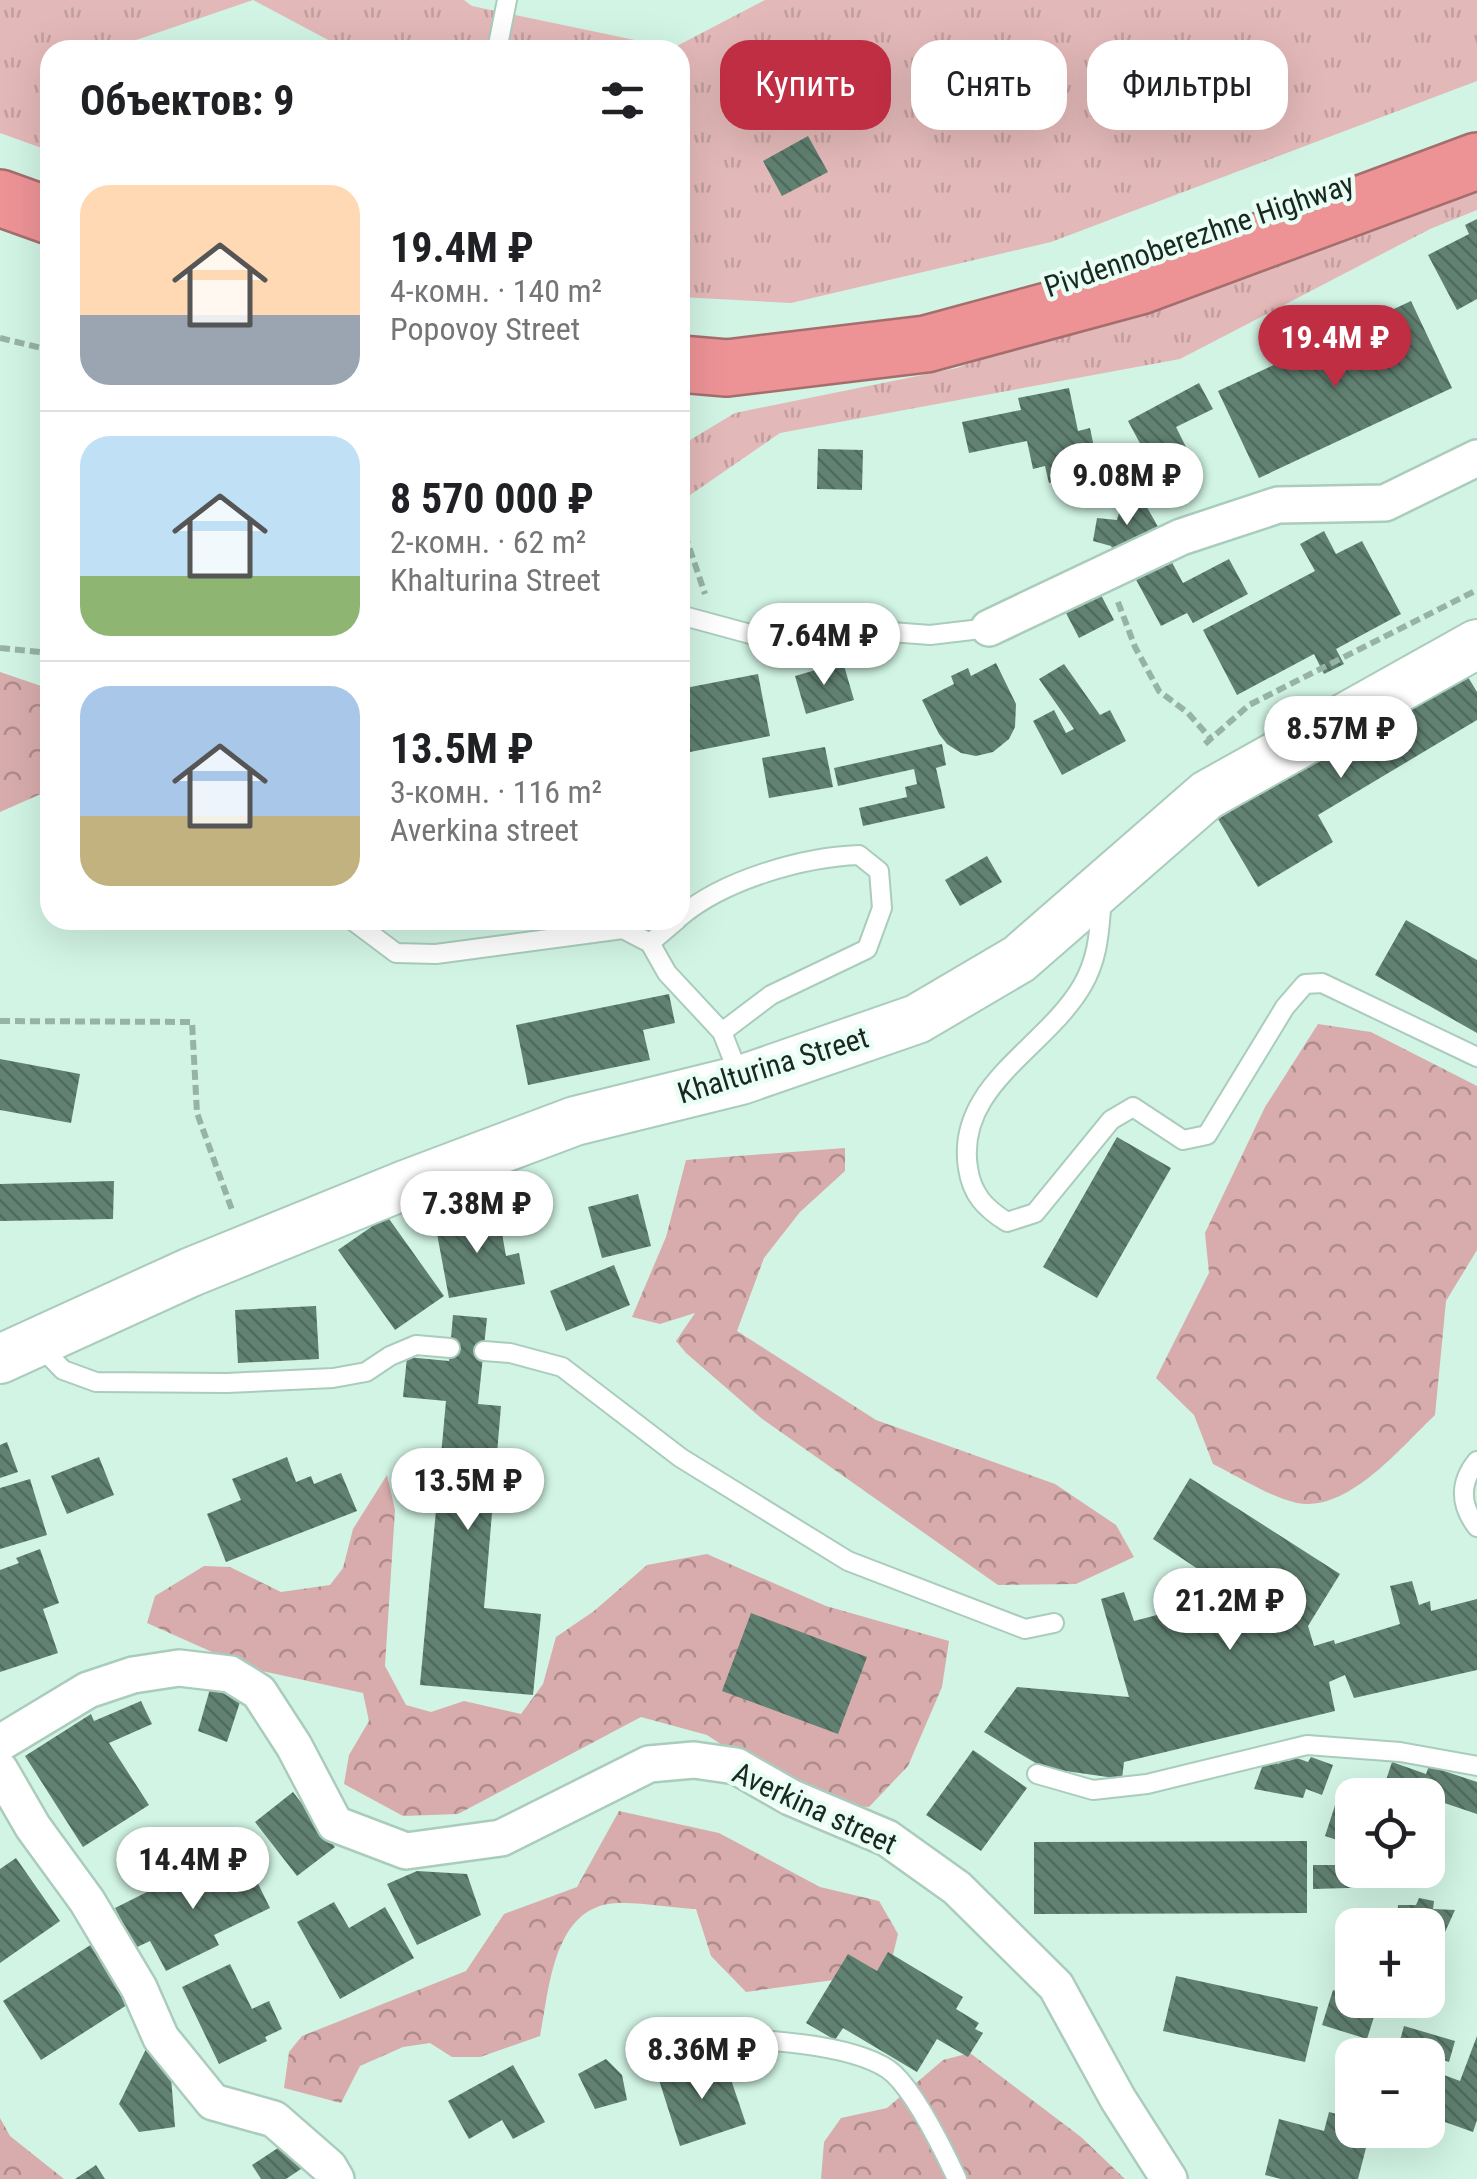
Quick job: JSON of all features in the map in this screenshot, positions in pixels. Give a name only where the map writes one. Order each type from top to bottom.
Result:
[{"type":"highway","name":"Pivdennoberezhne Highway","points":[[690,340],[720,342],[926,320],[1141,262],[1477,138]]},
{"type":"highway","name":"Pivdennoberezhne Highway","points":[[704,366],[926,344],[1122,291],[1477,161]]},
{"type":"highway","points":[[0,173],[40,187]]},
{"type":"highway","points":[[0,198],[40,212]]},
{"type":"street","points":[[988,628],[1181,537],[1278,504],[1385,503],[1477,458]]},
{"type":"street","name":"Khalturina Street","points":[[18,1351],[191,1272],[404,1184],[575,1122],[741,1080],[917,1018],[1019,958],[1207,795],[1477,644]]},
{"type":"street","name":"Averkina street","points":[[0,1743],[88,1690],[134,1674],[179,1668],[230,1674],[259,1692],[294,1746],[335,1824],[406,1851],[501,1838],[649,1764],[694,1760],[736,1766],[790,1797],[887,1838],[957,1888],[1056,1986],[1118,2099],[1169,2179]]},
{"type":"street","points":[[0,1770],[33,1827],[96,1915],[139,1988],[162,2038],[203,2089],[214,2102],[274,2118],[329,2166],[336,2179]]},
{"type":"lane","points":[[499,40],[507,0]]},
{"type":"lane","points":[[690,618],[754,634],[930,635],[988,628]]},
{"type":"lane","points":[[690,908],[765,873],[824,856],[859,855],[879,871],[882,908],[867,949],[771,995],[722,1032]]},
{"type":"lane","points":[[1103,882],[1098,956],[1080,990],[1032,1046],[986,1091],[970,1120],[966,1154],[970,1183],[984,1207],[1006,1222],[1035,1213],[1110,1120],[1133,1107],[1183,1140],[1207,1135],[1286,1007],[1305,984],[1322,982],[1477,1056]]},
{"type":"lane","points":[[365,930],[396,953],[454,952],[623,930],[650,943],[667,973],[722,1032],[741,1080]]},
{"type":"lane","points":[[650,943],[665,930]]},
{"type":"lane","points":[[18,1351],[96,1382],[228,1383],[333,1378],[366,1372],[416,1345],[450,1348]]},
{"type":"lane","points":[[484,1351],[510,1353],[562,1367],[681,1458],[848,1561],[1025,1629],[1054,1623]]},
{"type":"lane","points":[[1477,1461],[1462,1485],[1466,1514],[1477,1528]]},
{"type":"lane","points":[[1037,1774],[1093,1790],[1147,1784],[1307,1745],[1400,1752],[1477,1766]]},
{"type":"lane","points":[[677,2034],[845,2050],[893,2073],[936,2135],[958,2179]]},
{"type":"path","points":[[0,338],[40,348]]},
{"type":"path","points":[[690,547],[712,623]]},
{"type":"path","points":[[1135,646],[1159,691],[1188,713],[1211,739]]},
{"type":"path","points":[[0,648],[40,651]]},
{"type":"path","points":[[0,1021],[192,1022],[197,1113],[232,1210]]},
{"type":"green space","points":[[0,0],[253,0],[136,40],[40,40],[40,147],[0,133]]},
{"type":"green space","points":[[253,0],[464,0],[472,6],[635,40],[328,40]]},
{"type":"green space","points":[[765,0],[1477,0],[1477,81],[1051,242],[791,303],[690,298],[688,40]]},
{"type":"green space","points":[[1477,175],[1477,210],[1430,229],[1180,359],[780,433],[690,495],[690,440],[735,413],[957,368]]},
{"type":"green space","points":[[0,672],[40,686],[40,794],[0,812]]},
{"type":"green space","points":[[1318,1024],[1371,1032],[1477,1086],[1477,1250],[1446,1301],[1435,1415],[1390,1460],[1354,1488],[1316,1503],[1297,1503],[1266,1492],[1213,1464],[1194,1415],[1156,1378],[1209,1273],[1205,1233],[1265,1107]]},
{"type":"green space","points":[[845,1148],[845,1171],[800,1212],[764,1258],[737,1331],[876,1420],[1055,1484],[1116,1525],[1134,1557],[1076,1584],[998,1585],[761,1418],[686,1353],[676,1341],[695,1313],[660,1324],[632,1317],[666,1237],[686,1160]]},
{"type":"green space","points":[[387,1475],[395,1510],[385,1666],[406,1705],[431,1712],[464,1701],[521,1714],[543,1684],[556,1637],[594,1611],[647,1565],[707,1554],[826,1606],[949,1641],[942,1687],[908,1766],[869,1807],[808,1802],[707,1735],[641,1717],[458,1814],[403,1816],[344,1784],[349,1755],[369,1721],[363,1693],[248,1668],[147,1623],[155,1596],[204,1566],[230,1567],[281,1592],[330,1585],[343,1568],[353,1529]]},
{"type":"green space","points":[[619,1811],[719,1833],[820,1887],[879,1901],[898,1934],[891,1963],[870,1975],[746,1992],[711,1956],[696,1909],[608,1904],[589,1911],[564,1939],[556,1957],[540,2036],[480,2057],[452,2057],[430,2043],[403,2047],[360,2066],[341,2103],[284,2088],[289,2052],[302,2036],[466,1971],[504,1914],[577,1887]]},
{"type":"green space","points":[[970,2053],[1081,2137],[1125,2179],[821,2179],[824,2142],[841,2118],[887,2108],[943,2060]]},
{"type":"green space","points":[[0,2118],[10,2136],[64,2179],[0,2179]]},
{"type":"building","points":[[808,136],[828,172],[782,196],[763,161]]},
{"type":"building","points":[[1477,219],[1477,299],[1457,310],[1428,255],[1469,234],[1465,225]]},
{"type":"building","points":[[1411,301],[1452,388],[1259,478],[1218,391]]},
{"type":"building","points":[[1199,383],[1213,409],[1176,427],[1191,457],[1157,475],[1128,421]]},
{"type":"building","points":[[1069,388],[1078,431],[1090,428],[1102,486],[1066,493],[1064,480],[1049,483],[1045,466],[1033,469],[1027,441],[969,453],[962,422],[1021,410],[1018,398]]},
{"type":"building","points":[[818,449],[863,450],[862,490],[817,489]]},
{"type":"building","points":[[1144,502],[1161,532],[1116,555],[1111,546],[1093,541],[1097,518],[1117,520],[1121,506]]},
{"type":"building","points":[[1324,531],[1336,554],[1362,541],[1401,614],[1336,649],[1344,664],[1324,674],[1314,654],[1237,695],[1203,630],[1315,571],[1300,544]]},
{"type":"building","points":[[1168,555],[1183,583],[1229,559],[1248,594],[1193,623],[1187,613],[1161,626],[1133,574]]},
{"type":"building","points":[[1101,595],[1114,620],[1079,638],[1066,613]]},
{"type":"building","points":[[843,662],[854,700],[806,714],[795,676]]},
{"type":"building","points":[[996,663],[1016,704],[1015,727],[1009,739],[993,752],[976,756],[961,753],[939,734],[922,700],[954,684],[951,676],[968,668],[971,676]]},
{"type":"building","points":[[1064,664],[1100,715],[1110,710],[1126,741],[1062,775],[1033,721],[1054,710],[1066,733],[1074,729],[1039,679]]},
{"type":"building","points":[[1465,672],[1477,692],[1477,720],[1318,815],[1333,842],[1258,887],[1218,819]]},
{"type":"building","points":[[758,674],[770,736],[690,752],[690,687]]},
{"type":"building","points":[[942,744],[946,765],[936,768],[945,808],[863,826],[859,808],[907,797],[905,787],[917,784],[914,769],[838,786],[834,768]]},
{"type":"building","points":[[825,747],[833,787],[769,798],[762,758]]},
{"type":"building","points":[[987,856],[1002,882],[960,906],[945,880]]},
{"type":"building","points":[[1406,920],[1477,960],[1477,1033],[1375,975]]},
{"type":"building","points":[[669,994],[675,1023],[643,1030],[650,1060],[528,1085],[516,1025]]},
{"type":"building","points":[[0,1059],[80,1074],[71,1123],[0,1110]]},
{"type":"building","points":[[1117,1137],[1171,1168],[1097,1298],[1043,1267]]},
{"type":"building","points":[[114,1181],[113,1219],[0,1221],[0,1184]]},
{"type":"building","points":[[638,1194],[651,1246],[602,1258],[588,1207]]},
{"type":"building","points":[[498,1211],[506,1256],[519,1253],[525,1284],[449,1298],[435,1223]]},
{"type":"building","points":[[387,1216],[444,1296],[395,1330],[338,1250]]},
{"type":"building","points":[[614,1265],[630,1305],[566,1331],[550,1291]]},
{"type":"building","points":[[316,1306],[319,1359],[238,1363],[235,1310]]},
{"type":"building","points":[[453,1315],[487,1318],[478,1404],[501,1406],[484,1608],[541,1614],[533,1695],[420,1685],[446,1401],[403,1397],[407,1357],[449,1361]]},
{"type":"building","points":[[7,1442],[18,1472],[0,1478],[0,1445]]},
{"type":"building","points":[[99,1457],[114,1495],[67,1514],[51,1476]]},
{"type":"building","points":[[287,1457],[296,1482],[311,1476],[314,1484],[341,1473],[357,1511],[226,1562],[207,1514],[241,1500],[232,1479]]},
{"type":"building","points":[[1190,1478],[1340,1574],[1308,1626],[1314,1646],[1334,1640],[1335,1644],[1400,1624],[1390,1586],[1412,1581],[1419,1605],[1430,1601],[1431,1611],[1477,1599],[1477,1670],[1354,1698],[1345,1675],[1329,1682],[1335,1711],[1124,1762],[1122,1779],[1044,1768],[984,1732],[1017,1687],[1129,1697],[1101,1599],[1124,1592],[1134,1621],[1226,1597],[1276,1634],[1271,1618],[1153,1539]]},
{"type":"building","points":[[30,1479],[47,1535],[0,1549],[0,1488]]},
{"type":"building","points":[[40,1549],[59,1603],[43,1609],[58,1653],[0,1672],[0,1570],[19,1563],[16,1558]]},
{"type":"building","points":[[751,1613],[867,1657],[838,1734],[722,1691]]},
{"type":"building","points":[[210,1689],[241,1699],[227,1742],[198,1731]]},
{"type":"building","points":[[141,1701],[152,1724],[109,1743],[149,1805],[83,1847],[25,1756],[91,1714],[94,1721]]},
{"type":"building","points":[[973,1750],[1027,1788],[981,1851],[926,1815]]},
{"type":"building","points":[[1291,1756],[1308,1762],[1311,1757],[1333,1765],[1322,1795],[1306,1789],[1303,1798],[1254,1789],[1265,1759],[1279,1764],[1281,1759],[1290,1761]]},
{"type":"building","points":[[1392,1762],[1426,1774],[1429,1766],[1477,1782],[1477,1814],[1445,1803],[1445,1778],[1387,1778]]},
{"type":"building","points":[[293,1792],[335,1847],[297,1876],[255,1822]]},
{"type":"building","points":[[1335,1805],[1335,1839],[1325,1836]]},
{"type":"building","points":[[1307,1841],[1307,1913],[1034,1914],[1034,1842]]},
{"type":"building","points":[[244,1855],[270,1908],[214,1935],[219,1945],[166,1971],[150,1941],[135,1948],[115,1908],[171,1880],[175,1889]]},
{"type":"building","points":[[16,1858],[60,1921],[0,1963],[0,1869]]},
{"type":"building","points":[[1313,1865],[1335,1865],[1335,1888],[1348,1888],[1313,1889]]},
{"type":"building","points":[[417,1871],[467,1874],[481,1915],[417,1945],[387,1884]]},
{"type":"building","points":[[1419,1898],[1434,1901],[1433,1908],[1398,1908],[1416,1905]]},
{"type":"building","points":[[334,1902],[349,1928],[385,1907],[414,1958],[340,1999],[297,1922]]},
{"type":"building","points":[[1445,1910],[1455,1910],[1445,1932]]},
{"type":"building","points":[[92,1944],[130,2003],[41,2060],[3,2001]]},
{"type":"building","points":[[888,1952],[963,1997],[956,2009],[979,2023],[975,2029],[983,2033],[968,2057],[937,2039],[917,2072],[843,2028],[835,2040],[806,2023],[848,1954],[877,1971]]},
{"type":"building","points":[[230,1964],[252,2009],[269,2001],[282,2029],[265,2037],[267,2041],[219,2064],[182,1987]]},
{"type":"building","points":[[1176,1976],[1318,2007],[1305,2062],[1163,2031]]},
{"type":"building","points":[[1333,1990],[1335,2018],[1374,2018],[1367,2038],[1322,2025]]},
{"type":"building","points":[[1404,2026],[1445,2038],[1401,2038]]},
{"type":"building","points":[[1477,2036],[1477,2120],[1473,2132],[1445,2122],[1445,2075],[1460,2081]]},
{"type":"building","points":[[1445,2038],[1455,2041],[1449,2062],[1445,2061]]},
{"type":"building","points":[[147,2047],[169,2052],[175,2127],[139,2132],[119,2104]]},
{"type":"building","points":[[606,2059],[622,2075],[627,2100],[595,2109],[578,2074]]},
{"type":"building","points":[[724,2059],[746,2124],[680,2146],[659,2080]]},
{"type":"building","points":[[513,2065],[545,2122],[513,2139],[502,2120],[469,2139],[448,2101]]},
{"type":"building","points":[[1329,2112],[1335,2114],[1335,2148],[1366,2148],[1358,2179],[1281,2179],[1265,2175],[1279,2119],[1324,2131]]},
{"type":"building","points":[[290,2140],[307,2165],[286,2179],[261,2179],[252,2165]]},
{"type":"building","points":[[96,2165],[105,2179],[75,2179]]}]
